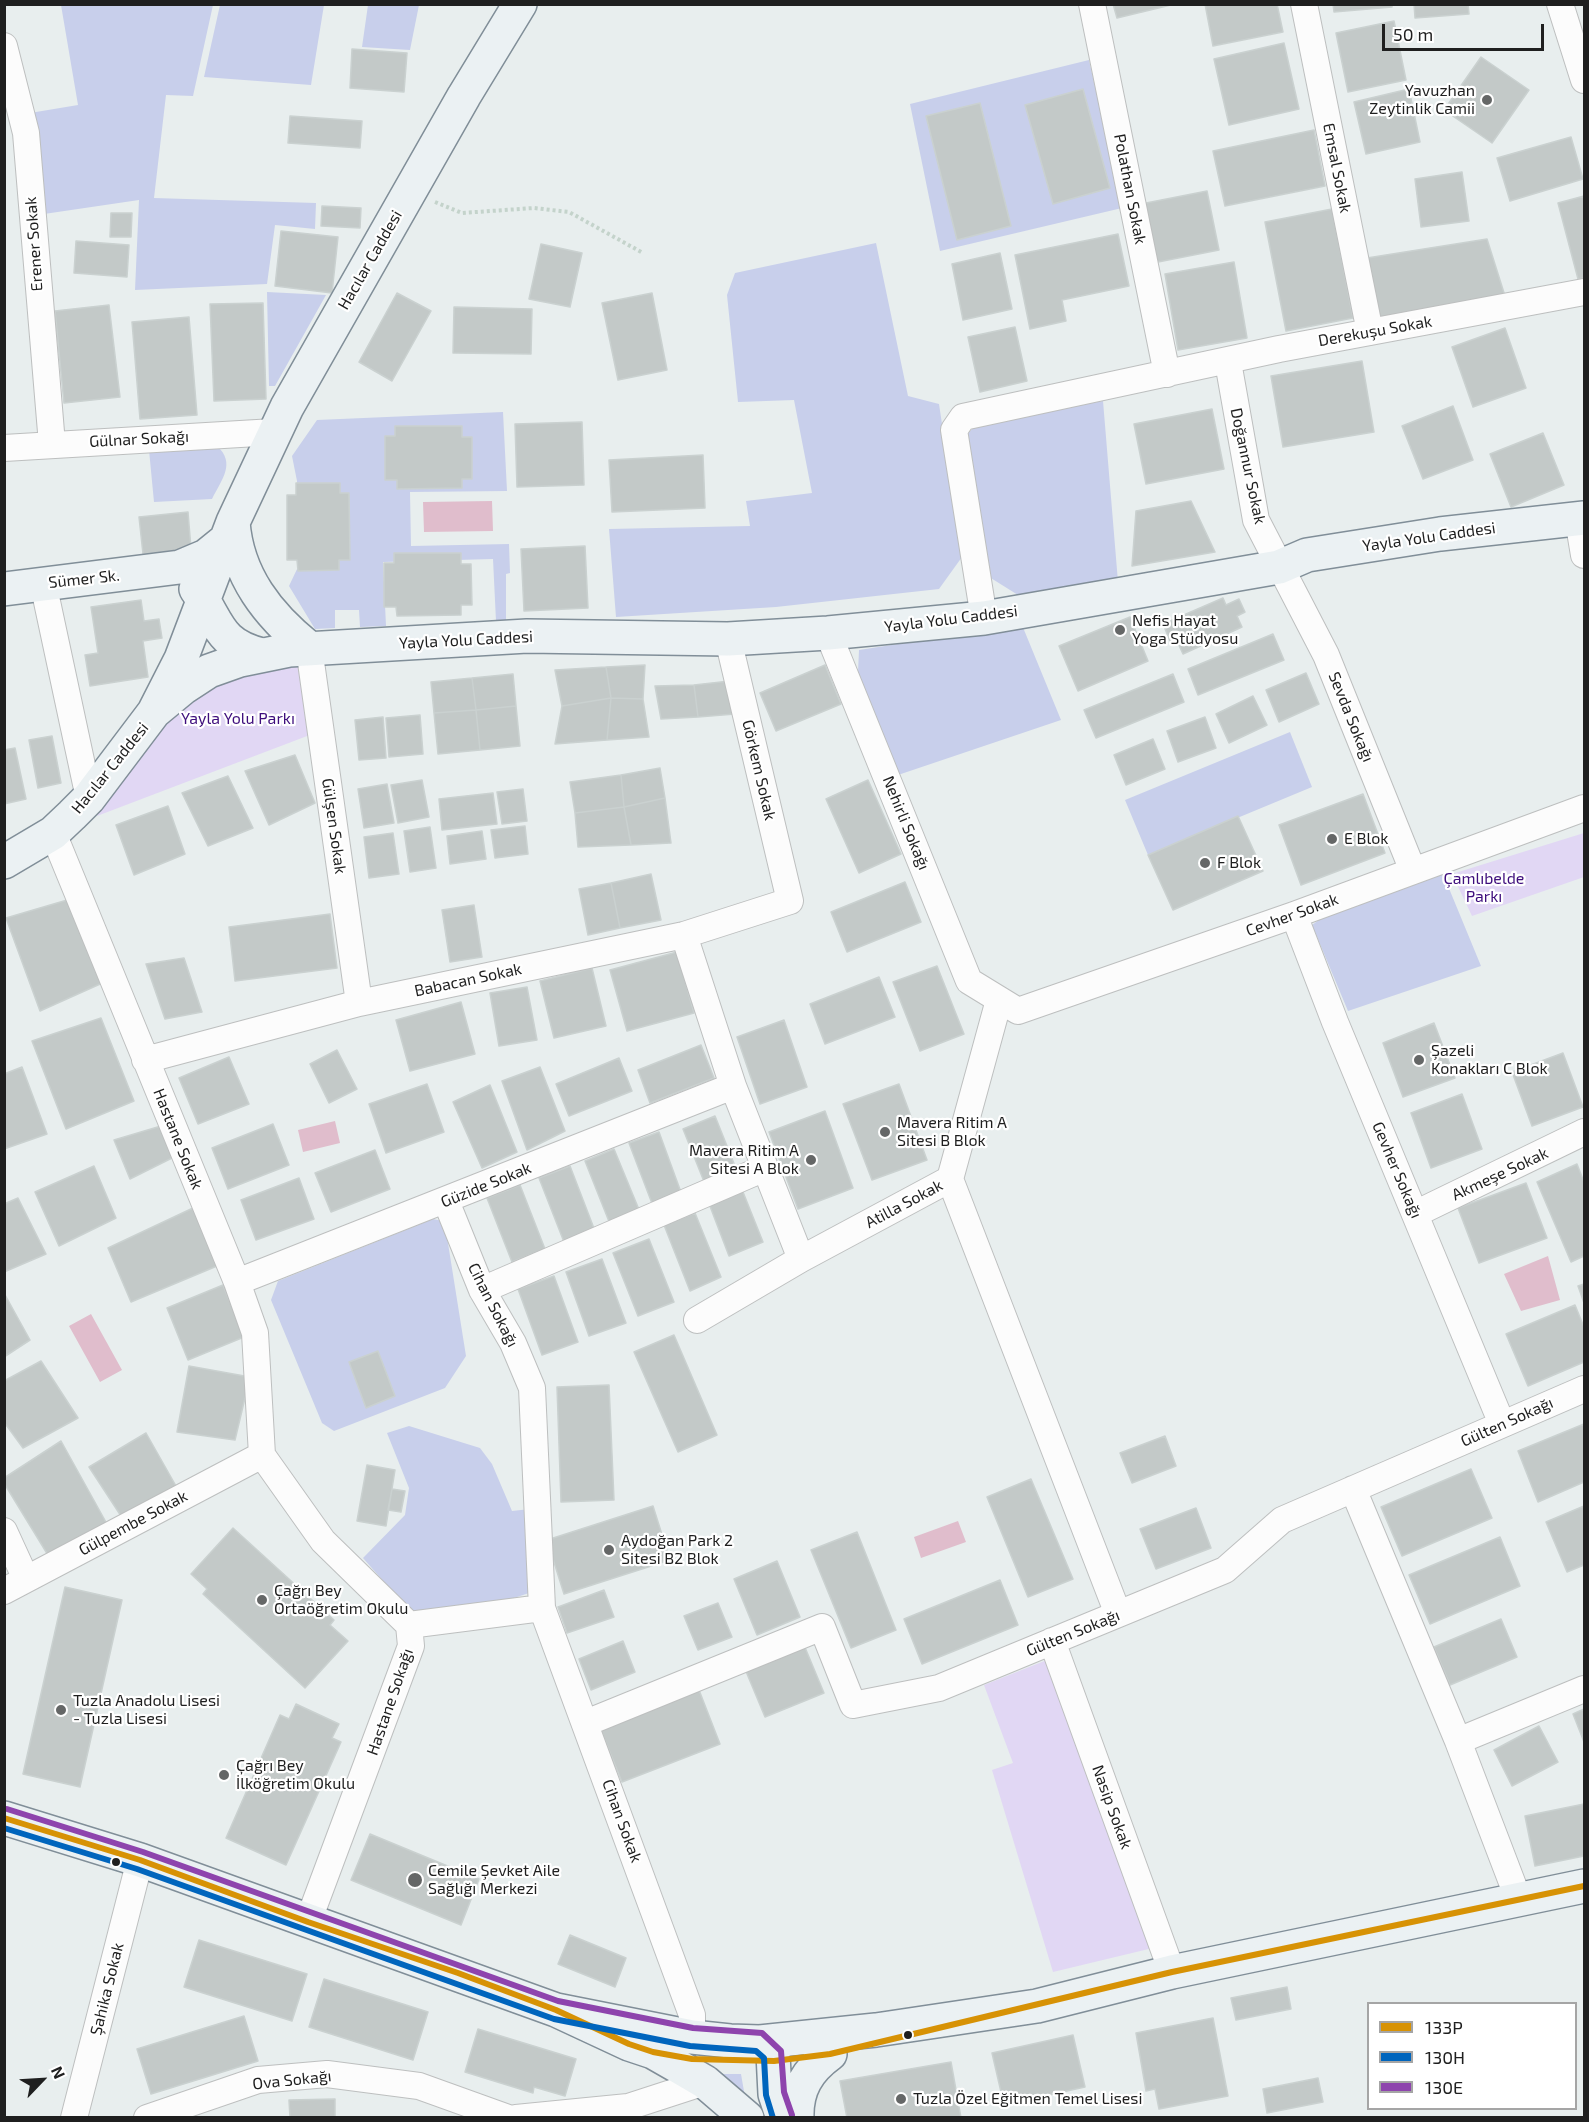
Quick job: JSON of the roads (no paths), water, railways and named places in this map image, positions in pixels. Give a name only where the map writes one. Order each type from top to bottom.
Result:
[{"type":"street","name":"Hacılar Caddesi","points":[[4,862],[53,833],[89,798],[154,712],[201,617],[230,530],[274,432],[409,191],[520,4]]},
{"type":"street","name":"Polathan Sokak","points":[[1092,4],[1167,374]]},
{"type":"street","name":"Emsal Sokak","points":[[1304,4],[1370,332]]},
{"type":"street","points":[[1568,11],[1584,80]]},
{"type":"street","name":"Erener Sokak","points":[[4,46],[26,133],[52,444]]},
{"type":"street","name":"Derekuşu Sokak","points":[[984,618],[954,430],[963,417],[1228,362],[1279,349],[1584,292]]},
{"type":"street","name":"Doğannur Sokak","points":[[1228,362],[1256,520],[1279,567]]},
{"type":"street","name":"Gülnar Sokağı","points":[[4,448],[274,432]]},
{"type":"street","points":[[1581,518],[1584,555]]},
{"type":"street","name":"Yayla Yolu Caddesi","points":[[154,712],[183,688],[209,671],[262,655],[309,648],[527,636],[728,639],[828,633],[984,618],[1279,567],[1307,555],[1440,534],[1581,518]]},
{"type":"street","points":[[230,530],[249,581],[278,622]]},
{"type":"street","name":"Sümer Sk.","points":[[4,589],[163,570],[193,563],[230,530]]},
{"type":"street","name":"Sevda Sokağı","points":[[1279,567],[1326,655],[1413,871]]},
{"type":"street","points":[[163,570],[191,583],[201,617],[241,647],[262,655]]},
{"type":"street","points":[[43,583],[89,798]]},
{"type":"street","points":[[201,617],[221,607],[239,603],[250,605],[278,622],[309,648]]},
{"type":"street","name":"Nehirli Sokağı","points":[[828,633],[969,981],[999,1000]]},
{"type":"street","name":"Görkem Sokak","points":[[728,639],[790,901]]},
{"type":"street","name":"Gülşen Sokak","points":[[309,648],[359,1003]]},
{"type":"street","name":"Cevher Sokak","points":[[999,1000],[1018,1011],[1294,915],[1584,808]]},
{"type":"street","name":"Hastane Sokak","points":[[53,833],[237,1282],[255,1333],[262,1455]]},
{"type":"street","name":"Babacan Sokak","points":[[145,1060],[359,1003],[684,935],[790,901]]},
{"type":"street","name":"Gevher Sokağı","points":[[1294,915],[1335,1022],[1502,1424]]},
{"type":"street","points":[[684,935],[733,1086],[801,1259]]},
{"type":"street","name":"Atilla Sokak","points":[[697,1320],[801,1259],[950,1179],[999,1000]]},
{"type":"street","name":"Güzide Sokak","points":[[237,1282],[733,1086]]},
{"type":"street","name":"Akmeşe Sokak","points":[[1415,1214],[1582,1141]]},
{"type":"street","points":[[482,1290],[765,1168]]},
{"type":"street","points":[[950,1179],[1118,1614]]},
{"type":"street","name":"Cihan Sokağı","points":[[446,1201],[482,1290],[513,1343],[527,1375]]},
{"type":"street","name":"Cihan Sokak","points":[[527,1375],[532,1388],[542,1608],[692,2015],[692,2037]]},
{"type":"street","name":"Gülten Sokağı","points":[[586,1723],[822,1627],[853,1705],[939,1688],[1225,1570],[1282,1520],[1584,1389]]},
{"type":"street","name":"Gülpembe Sokak","points":[[15,1585],[262,1455]]},
{"type":"street","name":"Hastane Sokağı","points":[[262,1455],[323,1541],[409,1625],[411,1646],[308,1922]]},
{"type":"street","points":[[1353,1489],[1458,1741],[1518,1898]]},
{"type":"street","points":[[4,1531],[15,1585]]},
{"type":"street","points":[[409,1625],[542,1608]]},
{"type":"street","name":"Nasip Sokak","points":[[1052,1641],[1172,1972]]},
{"type":"street","points":[[1458,1741],[1584,1689]]},
{"type":"street","points":[[4,1818],[140,1860],[308,1922],[458,1973],[556,2010],[628,2044],[653,2052],[692,2059],[762,2054],[830,2054],[1172,1972],[1584,1886]]},
{"type":"street","name":"Şahika Sokak","points":[[74,2118],[140,1860]]},
{"type":"street","points":[[556,2010],[692,2037],[762,2054],[876,2030],[1037,2006]]},
{"type":"street","points":[[653,2052],[705,2082],[747,2118]]},
{"type":"street","points":[[762,2054],[754,2086],[762,2118]]},
{"type":"street","points":[[762,2054],[783,2118]]},
{"type":"street","points":[[797,2118],[802,2084],[812,2068],[830,2054]]},
{"type":"street","name":"Ova Sokağı","points":[[147,2118],[172,2113],[258,2080],[327,2074],[419,2086],[508,2118]]},
{"type":"street","points":[[516,2118],[628,2107],[705,2082]]},
{"type":"place","name":"Yavuzhan Zeytinlik Camii","points":[[1487,100]]},
{"type":"place","name":"Nefis Hayat Yoga Stüdyosu","points":[[1120,630]]},
{"type":"place","name":"E Blok","points":[[1332,839]]},
{"type":"place","name":"F Blok","points":[[1205,863]]},
{"type":"place","name":"Şazeli Konakları C Blok","points":[[1419,1060]]},
{"type":"place","name":"Mavera Ritim A Sitesi B Blok","points":[[885,1132]]},
{"type":"place","name":"Mavera Ritim A Sitesi A Blok","points":[[811,1160]]},
{"type":"place","name":"Aydoğan Park 2 Sitesi B2 Blok","points":[[609,1550]]},
{"type":"place","name":"Çağrı Bey Ortaöğretim Okulu","points":[[262,1600]]},
{"type":"place","name":"Tuzla Anadolu Lisesi - Tuzla Lisesi","points":[[61,1710]]},
{"type":"place","name":"Çağrı Bey İlköğretim Okulu","points":[[224,1775]]},
{"type":"place","name":"Cemile Şevket Aile Sağlığı Merkezi","points":[[415,1880]]},
{"type":"place","name":"Tuzla Özel Eğitmen Temel Lisesi","points":[[901,2099]]},
{"type":"park label","name":"Yayla Yolu Parkı","points":[[238,719]]},
{"type":"park label","name":"Çamlıbelde Parkı","points":[[1484,888]]}]
